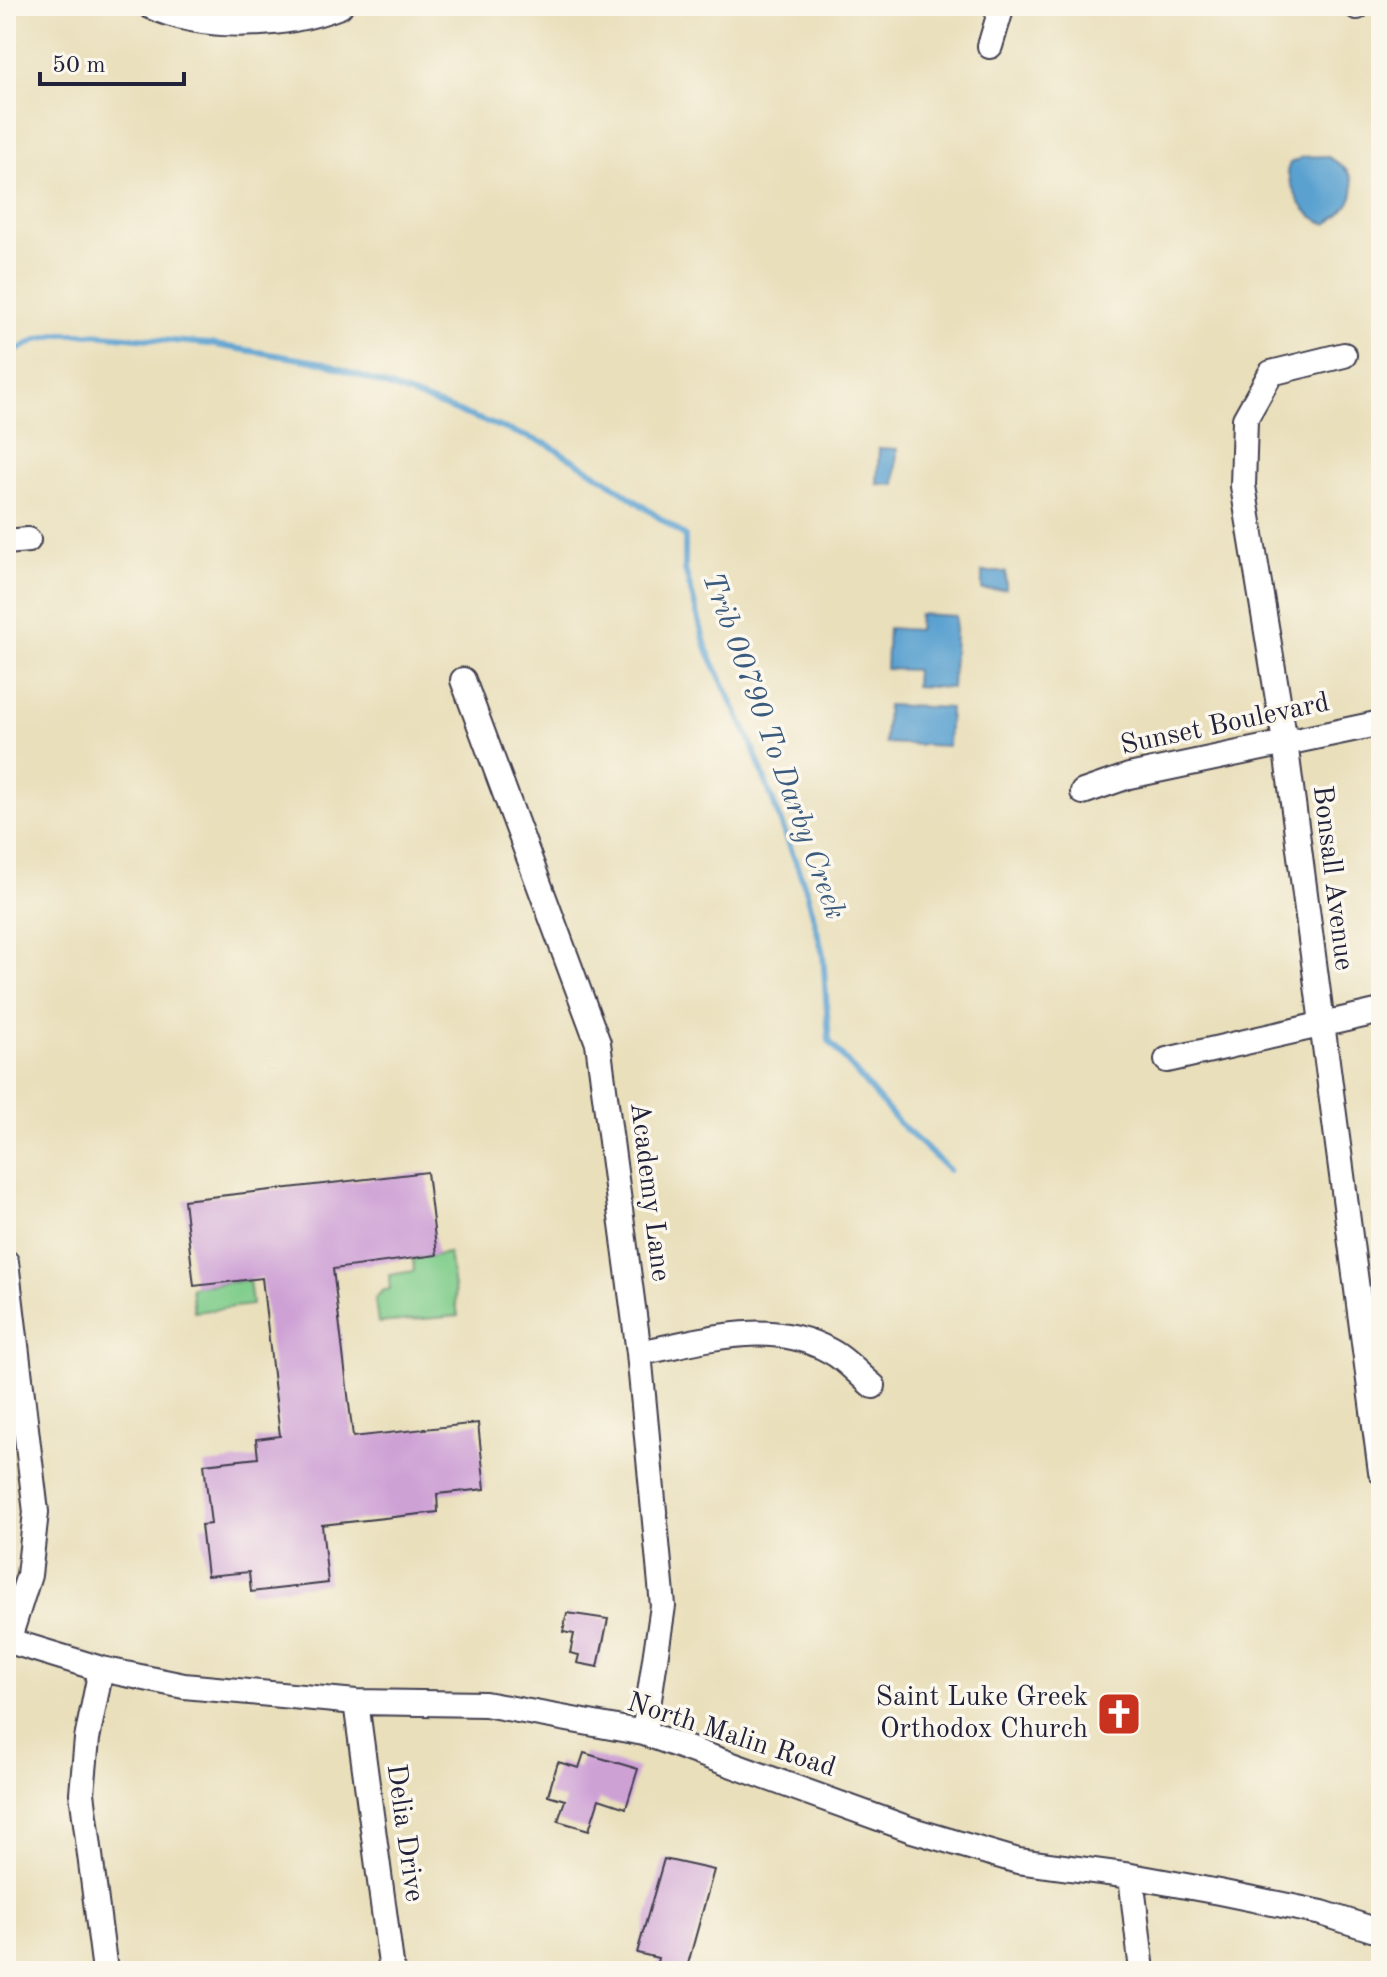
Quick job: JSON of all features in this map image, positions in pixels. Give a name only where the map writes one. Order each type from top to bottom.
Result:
[{"type":"street","points":[[150,6],[170,15],[226,24],[318,15],[340,6]]},
{"type":"street","points":[[990,46],[1002,6]]},
{"type":"street","name":"Bonsall Avenue","points":[[1344,355],[1271,373],[1245,419],[1243,486],[1285,742],[1320,1023],[1370,1286],[1381,1472]]},
{"type":"street","name":"Academy Lane","points":[[463,680],[598,1043],[639,1353],[663,1606],[644,1733]]},
{"type":"street","name":"Sunset Boulevard","points":[[1083,792],[1129,776],[1381,723]]},
{"type":"street","points":[[1167,1060],[1381,1011]]},
{"type":"street","points":[[6,1262],[36,1512],[29,1575],[7,1640]]},
{"type":"street","points":[[639,1353],[754,1331],[795,1335],[832,1352],[873,1386]]},
{"type":"street","name":"North Malin Road","points":[[7,1640],[101,1669],[184,1686],[356,1702],[485,1704],[644,1733],[964,1846],[1018,1861],[1131,1876],[1322,1913],[1381,1932]]},
{"type":"street","points":[[101,1669],[87,1739],[82,1793],[105,1971]]},
{"type":"street","name":"Delia Drive","points":[[356,1702],[392,1971]]},
{"type":"street","points":[[1131,1876],[1142,1971]]},
{"type":"green space","points":[[449,1253],[458,1316],[378,1323],[375,1299],[382,1291],[390,1289],[389,1275],[414,1271],[413,1259]]},
{"type":"green space","points":[[249,1280],[252,1305],[194,1312],[191,1287]]},
{"type":"water","points":[[1326,156],[1347,172],[1354,189],[1346,207],[1327,224],[1311,216],[1300,204],[1287,171],[1290,163],[1303,157]]},
{"type":"water","points":[[879,448],[897,449],[895,485],[877,484]]},
{"type":"water","points":[[982,572],[1006,572],[1006,589],[982,590]]},
{"type":"water","points":[[919,614],[956,616],[952,688],[915,686],[916,670],[886,669],[888,628],[918,630]]},
{"type":"water","points":[[887,705],[950,708],[948,746],[885,743]]},
{"type":"building","points":[[427,1172],[437,1255],[333,1269],[353,1437],[478,1423],[485,1489],[437,1494],[438,1512],[322,1525],[328,1583],[251,1592],[249,1572],[207,1576],[201,1525],[211,1524],[204,1464],[258,1458],[256,1439],[280,1436],[262,1278],[194,1286],[184,1200]]},
{"type":"building","points":[[567,1613],[608,1619],[598,1667],[577,1663],[579,1655],[570,1653],[574,1634],[563,1632]]},
{"type":"building","points":[[584,1753],[638,1769],[626,1808],[599,1799],[589,1830],[558,1821],[565,1800],[548,1795],[558,1762],[579,1768]]},
{"type":"building","points":[[664,1859],[714,1870],[686,1971],[655,1971],[658,1958],[637,1953]]},
{"type":"waterway","name":"Trib 00790 To Darby Creek","points":[[6,350],[15,351],[38,339],[60,334],[92,334],[209,344],[324,363],[547,444],[606,480],[685,536],[685,569],[707,650],[750,740],[807,892],[823,954],[829,1041],[898,1122],[949,1170]]},
{"type":"place","name":"Saint Luke Greek Orthodox Church","points":[[1119,1714]]}]
